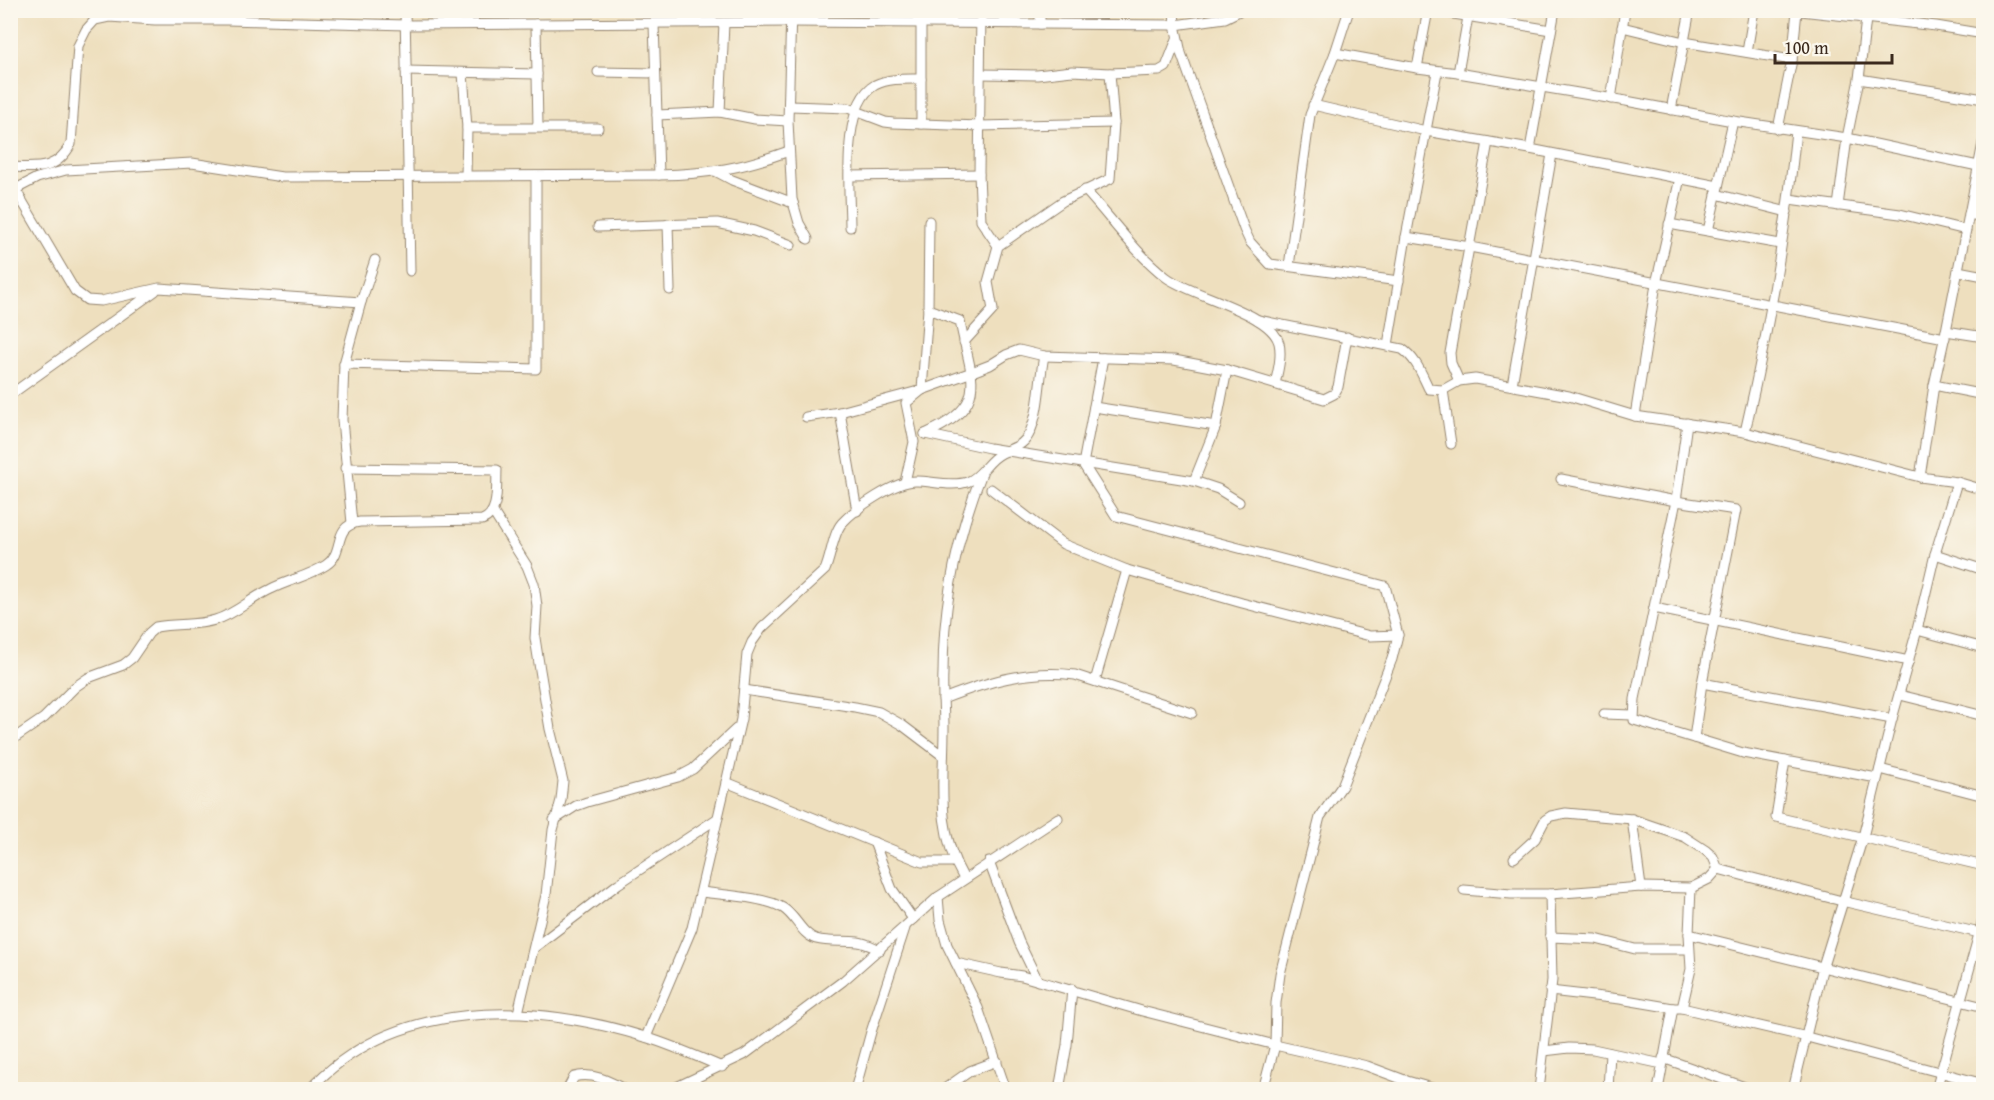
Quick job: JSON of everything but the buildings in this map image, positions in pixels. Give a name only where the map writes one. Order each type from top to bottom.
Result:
[{"type":"street","points":[[150,10],[155,20]]},
{"type":"street","points":[[405,10],[410,271]]},
{"type":"street","points":[[791,10],[789,151],[793,203],[799,223],[808,239]]},
{"type":"street","points":[[981,10],[979,174],[981,221],[998,246]]},
{"type":"street","points":[[1040,24],[1041,10]]},
{"type":"street","points":[[1174,10],[1181,52],[1250,242],[1270,264],[1399,281]]},
{"type":"street","points":[[10,167],[32,168],[56,164],[64,157],[71,144],[78,46],[86,30],[95,20],[123,17],[155,20],[406,25],[791,22],[1175,25],[1225,18],[1241,10]]},
{"type":"street","points":[[1289,266],[1306,136],[1313,105],[1335,53],[1349,10]]},
{"type":"street","points":[[1417,68],[1428,10],[1551,30]]},
{"type":"street","points":[[1530,149],[1555,10]]},
{"type":"street","points":[[1611,99],[1625,10]]},
{"type":"street","points":[[1671,110],[1690,10]]},
{"type":"street","points":[[1747,52],[1754,10]]},
{"type":"street","points":[[1779,129],[1792,60],[1795,11],[1866,15],[1983,34]]},
{"type":"street","points":[[1838,206],[1846,138],[1859,79],[1866,15]]},
{"type":"street","points":[[1458,73],[1468,17]]},
{"type":"street","points":[[720,112],[724,23]]},
{"type":"street","points":[[921,23],[921,124]]},
{"type":"street","points":[[536,24],[538,127]]},
{"type":"street","points":[[654,24],[659,175]]},
{"type":"street","points":[[1622,27],[1684,42],[1792,60]]},
{"type":"street","points":[[981,74],[1038,75],[1071,71],[1110,73],[1159,71],[1166,67],[1178,37]]},
{"type":"street","points":[[1335,53],[1437,72],[1458,73],[1779,129],[1980,161]]},
{"type":"street","points":[[406,70],[537,74]]},
{"type":"street","points":[[597,72],[655,73]]},
{"type":"street","points":[[1388,345],[1437,72]]},
{"type":"street","points":[[463,73],[466,176]]},
{"type":"street","points":[[964,342],[993,310],[988,282],[998,246],[1063,201],[1110,179],[1114,123],[1110,73]]},
{"type":"street","points":[[850,227],[852,128],[861,99],[876,84],[897,79],[921,79]]},
{"type":"street","points":[[1859,79],[1983,99]]},
{"type":"street","points":[[1313,105],[1426,131],[1680,178],[1787,212]]},
{"type":"street","points":[[790,106],[837,106],[885,122],[921,124],[980,126],[1114,123]]},
{"type":"street","points":[[657,115],[720,112],[755,119],[788,121]]},
{"type":"street","points":[[1708,231],[1733,121]]},
{"type":"street","points":[[466,128],[598,128]]},
{"type":"street","points":[[1745,432],[1759,369],[1787,212],[1796,131]]},
{"type":"street","points":[[1920,477],[1934,385],[1946,335],[1983,138]]},
{"type":"street","points":[[1459,381],[1451,363],[1450,353],[1488,142]]},
{"type":"street","points":[[361,302],[159,288],[101,301],[87,300],[75,291],[13,190],[37,178],[66,170],[192,163],[282,177],[659,175],[739,168],[789,151]]},
{"type":"street","points":[[1512,386],[1552,154]]},
{"type":"street","points":[[715,171],[739,183],[793,203]]},
{"type":"street","points":[[850,176],[979,174]]},
{"type":"street","points":[[344,364],[536,369],[536,176]]},
{"type":"street","points":[[1635,416],[1656,284],[1680,178]]},
{"type":"street","points":[[1085,190],[1142,256],[1169,279],[1258,320],[1402,349],[1409,353],[1429,389],[1443,390],[1459,381],[1474,379],[1569,396],[1635,416],[1745,432],[1920,477],[1957,482],[1983,490]]},
{"type":"street","points":[[1789,199],[1900,214],[1966,230]]},
{"type":"street","points":[[1970,214],[1983,217]]},
{"type":"street","points":[[905,482],[914,437],[906,403],[922,390],[928,309],[928,221]]},
{"type":"street","points":[[598,227],[717,223],[735,226],[791,245]]},
{"type":"street","points":[[668,224],[670,290]]},
{"type":"street","points":[[1670,224],[1780,244]]},
{"type":"street","points":[[1406,237],[1470,247],[1771,305],[1946,335],[1983,337]]},
{"type":"street","points":[[352,523],[342,420],[344,364],[375,260]]},
{"type":"street","points":[[1958,271],[1983,276]]},
{"type":"street","points":[[10,395],[159,288]]},
{"type":"street","points":[[914,437],[925,434],[949,421],[967,404],[973,386],[960,321],[928,309]]},
{"type":"street","points":[[1258,320],[1278,341],[1280,360],[1275,384]]},
{"type":"street","points":[[807,417],[840,412],[922,390],[990,365],[1012,352],[1027,351],[1044,356],[1174,360],[1227,370],[1320,399],[1331,397],[1338,387],[1347,338]]},
{"type":"street","points":[[646,1037],[692,928],[737,728],[741,719],[747,654],[752,642],[774,616],[825,570],[830,560],[838,528],[842,522],[857,511],[891,487],[905,482],[964,483],[976,477],[994,458],[1020,446],[1031,430],[1044,356]]},
{"type":"street","points":[[1103,358],[1083,464],[1116,516],[1385,586],[1398,635],[1392,659],[1342,786],[1320,817],[1280,974],[1276,1003],[1275,1045],[1263,1089]]},
{"type":"street","points":[[1194,481],[1216,426],[1227,370]]},
{"type":"street","points":[[1934,385],[1983,395]]},
{"type":"street","points":[[1443,390],[1451,444]]},
{"type":"street","points":[[1094,407],[1216,426]]},
{"type":"street","points":[[840,412],[857,511]]},
{"type":"street","points":[[1687,423],[1676,501],[1634,720],[1743,753],[1878,773],[1983,796]]},
{"type":"street","points":[[925,434],[968,444],[1194,481],[1218,489],[1239,502]]},
{"type":"street","points":[[10,741],[44,718],[75,687],[88,678],[123,665],[132,658],[149,633],[156,627],[214,621],[243,607],[268,590],[327,564],[336,555],[343,530],[352,523],[483,520],[489,518],[493,512],[497,470],[345,468]]},
{"type":"street","points":[[964,879],[948,846],[944,820],[942,671],[946,617],[953,572],[965,520],[983,471]]},
{"type":"street","points":[[1561,479],[1736,510],[1702,683],[1694,738]]},
{"type":"street","points":[[1793,1089],[1842,901],[1863,837],[1935,554],[1957,482]]},
{"type":"street","points":[[991,489],[1063,544],[1127,570],[1370,636],[1398,635]]},
{"type":"street","points":[[493,512],[527,566],[534,584],[540,670],[563,781],[561,800],[554,820],[550,871],[535,947],[518,1013]]},
{"type":"street","points":[[1935,554],[1983,570]]},
{"type":"street","points":[[1095,681],[1127,570]]},
{"type":"street","points":[[1654,608],[1909,661]]},
{"type":"street","points":[[1917,630],[1983,648]]},
{"type":"street","points":[[943,699],[981,684],[1034,674],[1057,673],[1075,675],[1192,713]]},
{"type":"street","points":[[1702,683],[1892,719]]},
{"type":"street","points":[[744,690],[879,712],[897,721],[943,756]]},
{"type":"street","points":[[1900,694],[1983,716]]},
{"type":"street","points":[[1604,714],[1633,716]]},
{"type":"street","points":[[554,820],[587,801],[678,777],[693,769],[737,728]]},
{"type":"street","points":[[1785,761],[1776,817],[1983,866]]},
{"type":"street","points":[[726,782],[922,862],[954,862]]},
{"type":"street","points":[[1514,858],[1535,839],[1542,825],[1551,816],[1566,813],[1632,819],[1695,842],[1713,857],[1718,869]]},
{"type":"street","points":[[535,947],[618,884],[718,818]]},
{"type":"street","points":[[670,1089],[744,1054],[828,993],[938,897],[1058,818]]},
{"type":"street","points":[[1632,819],[1641,887]]},
{"type":"street","points":[[855,1089],[871,1032],[910,922],[892,889],[874,842]]},
{"type":"street","points":[[989,862],[1015,933],[1038,981]]},
{"type":"street","points":[[1464,890],[1511,894],[1550,894],[1641,887],[1691,888],[1709,879],[1718,869]]},
{"type":"street","points":[[1718,869],[1982,934]]},
{"type":"street","points":[[1658,1089],[1677,1008],[1691,969],[1689,934],[1691,888]]},
{"type":"street","points":[[701,892],[777,905],[792,915],[813,938],[858,942],[880,950]]},
{"type":"street","points":[[1539,1089],[1552,980],[1550,894]]},
{"type":"street","points":[[938,897],[940,920],[947,945],[978,1008],[1006,1089]]},
{"type":"street","points":[[1936,1089],[1982,934],[1983,916]]},
{"type":"street","points":[[1689,934],[1983,1007]]},
{"type":"street","points":[[1550,938],[1596,939],[1635,949],[1689,949]]},
{"type":"street","points":[[956,963],[1072,989],[1142,1011],[1367,1066],[1405,1085],[1439,1089]]},
{"type":"street","points":[[1059,1089],[1067,1045],[1072,989]]},
{"type":"street","points":[[1550,991],[1677,1008],[1806,1037],[1983,1084]]},
{"type":"street","points":[[309,1089],[326,1072],[356,1051],[390,1034],[425,1021],[468,1014],[518,1013],[565,1018],[646,1037],[722,1066]]},
{"type":"street","points":[[1544,1051],[1569,1048],[1593,1049],[1663,1061],[1754,1089]]},
{"type":"street","points":[[1608,1089],[1610,1053]]},
{"type":"street","points":[[944,1089],[970,1071],[997,1061]]},
{"type":"street","points":[[567,1089],[574,1077],[581,1075],[602,1078],[625,1089]]},
{"type":"street","points":[[691,1079],[695,1089]]}]
